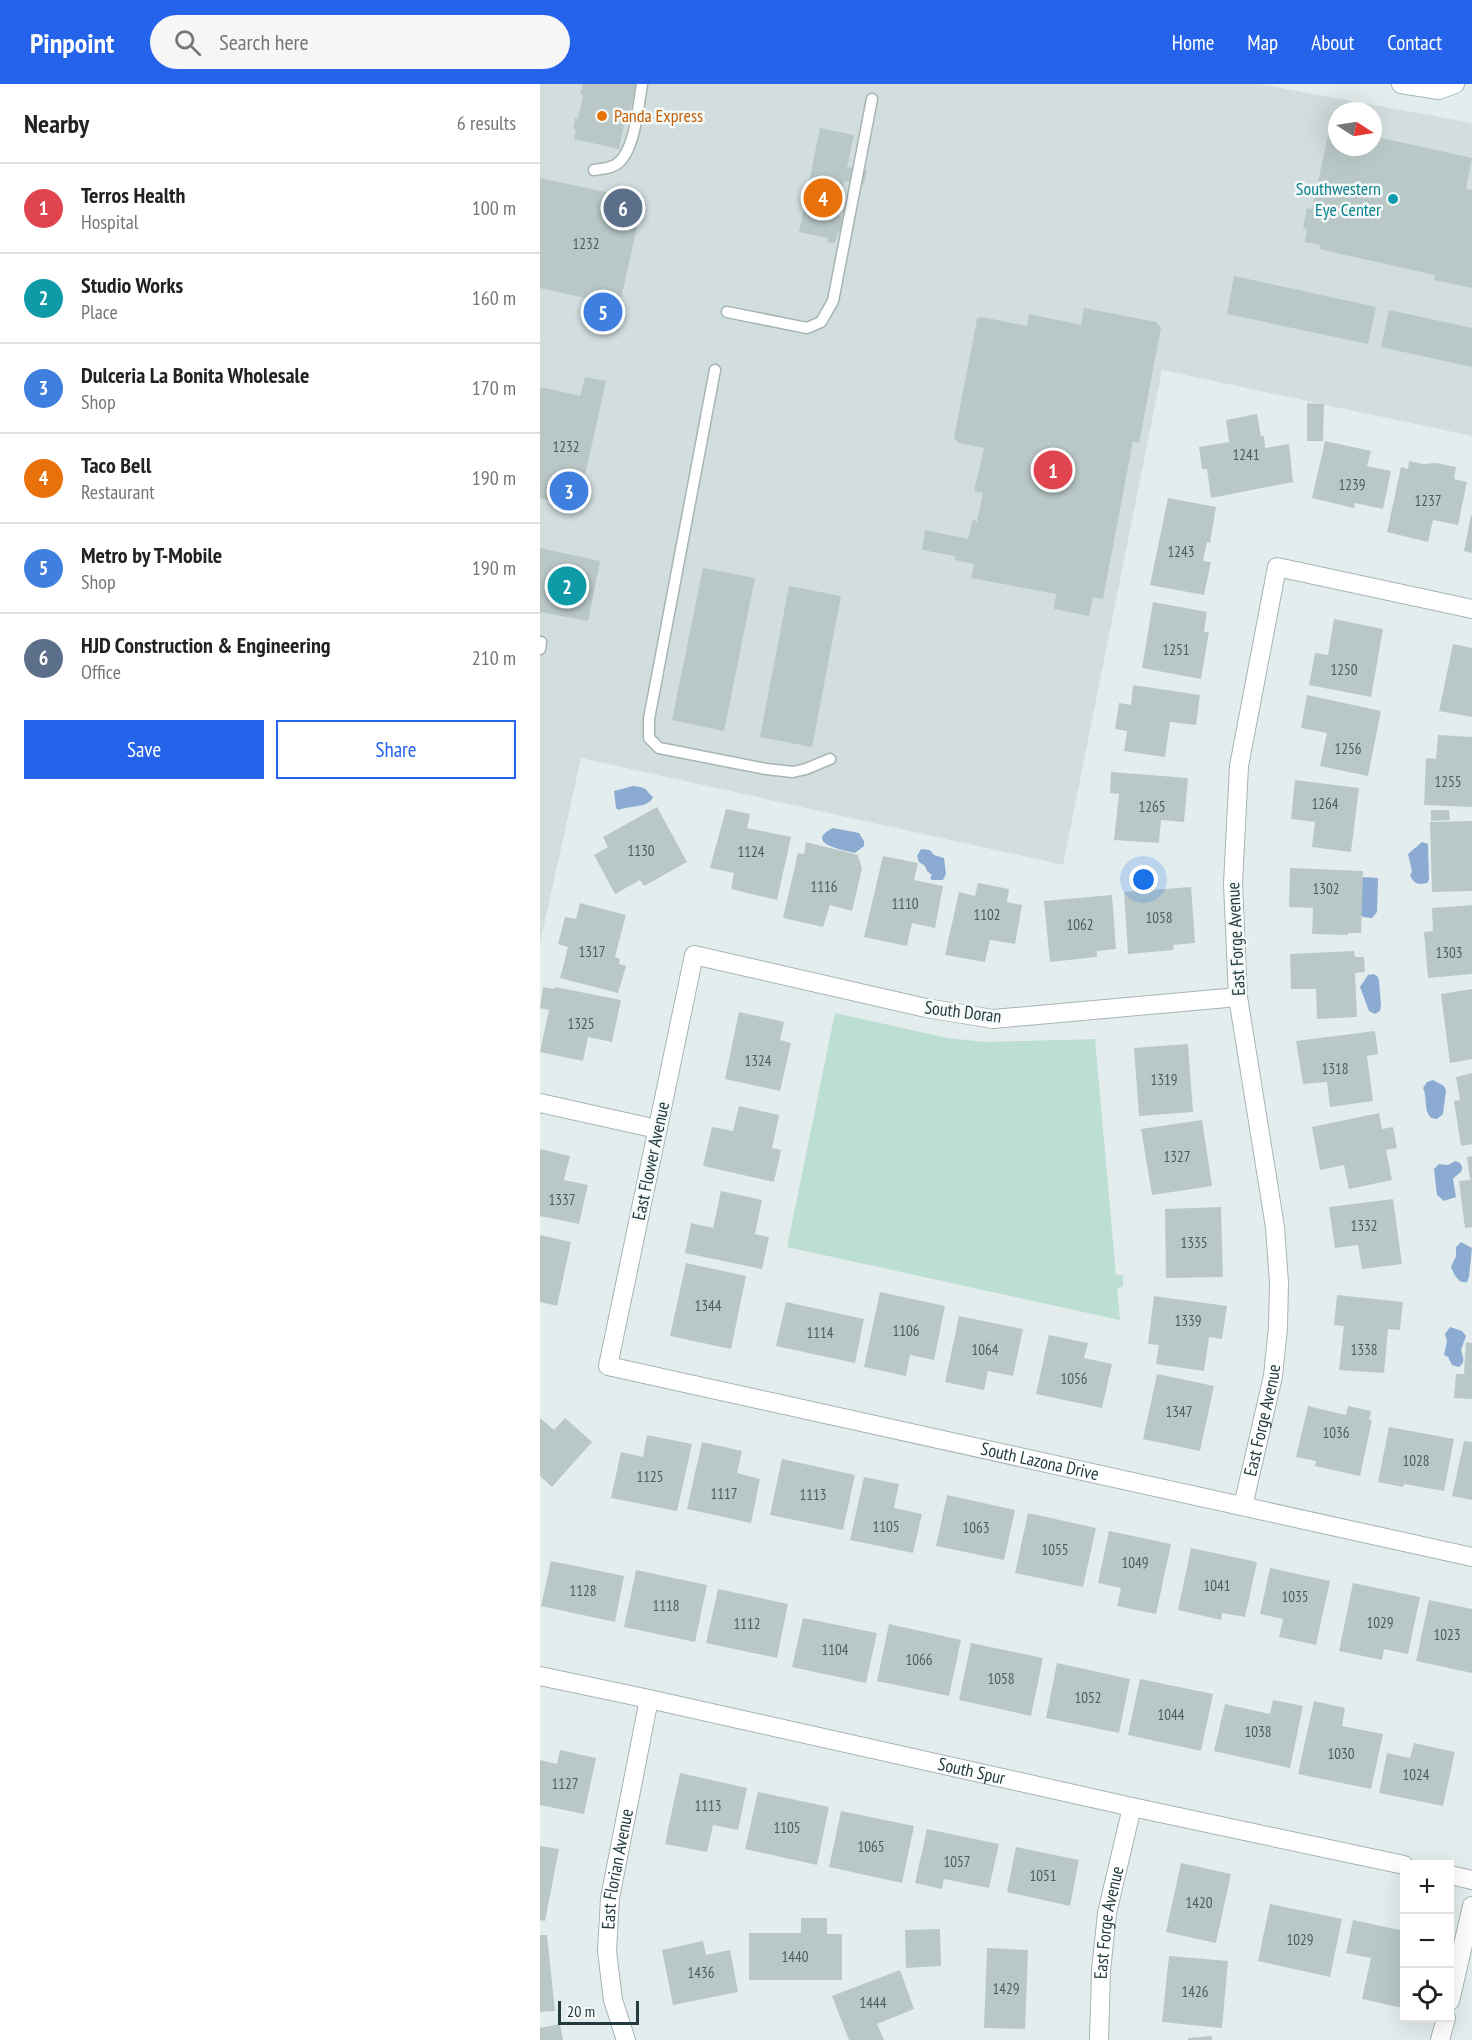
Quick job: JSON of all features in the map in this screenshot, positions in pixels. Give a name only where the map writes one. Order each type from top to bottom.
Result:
[{"type":"street","points":[[1401,84],[1439,90],[1455,84]]},
{"type":"street","name":"East Forge Avenue","points":[[1243,1506],[1273,1376],[1278,1327],[1279,1283],[1275,1227],[1238,997],[1233,883],[1239,766],[1277,567],[1472,609]]},
{"type":"street","name":"South Doran","points":[[694,955],[926,1008],[993,1019],[1238,997]]},
{"type":"street","name":"East Flower Avenue","points":[[608,1366],[694,955]]},
{"type":"street","points":[[540,1103],[657,1129]]},
{"type":"street","name":"South Lazona Drive","points":[[608,1366],[1472,1557]]},
{"type":"street","name":"South Spur","points":[[540,1676],[1132,1808],[1400,1864]]},
{"type":"street","name":"East Florian Avenue","points":[[626,2040],[613,2000],[607,1951],[610,1898],[649,1699]]},
{"type":"street","name":"East Forge Avenue","points":[[1099,2040],[1101,1971],[1107,1913],[1132,1808]]},
{"type":"street","points":[[1454,1876],[1472,1880]]},
{"type":"street","points":[[1454,1980],[1472,1906]]},
{"type":"street","points":[[1440,2040],[1445,2022]]},
{"type":"lane","points":[[594,170],[613,166],[626,156],[642,84]]},
{"type":"lane","points":[[727,312],[807,328],[821,322],[833,301],[872,99]]},
{"type":"lane","points":[[715,370],[649,719],[649,738],[659,748],[766,769],[793,772],[830,759]]},
{"type":"lane","points":[[540,642],[542,642],[540,649]]},
{"type":"shaded area","points":[[540,84],[1259,84],[1357,102],[1328,102],[1328,156],[1382,156],[1382,107],[1472,123],[1472,436],[1162,370],[1063,865],[581,758],[540,943]]},
{"type":"green space","points":[[835,1013],[947,1038],[985,1042],[1095,1039],[1116,1275],[1123,1275],[1123,1287],[1117,1288],[1120,1320],[787,1247]]},
{"type":"water","points":[[633,786],[646,789],[653,797],[651,801],[644,805],[618,810],[614,791]]},
{"type":"water","points":[[833,828],[859,833],[864,846],[855,853],[828,845],[822,838]]},
{"type":"water","points":[[1422,842],[1428,844],[1429,880],[1421,884],[1415,882],[1410,875],[1412,872],[1408,854]]},
{"type":"water","points":[[921,849],[930,850],[934,855],[944,858],[946,874],[943,880],[930,878],[932,875],[919,862],[917,856]]},
{"type":"water","points":[[1362,877],[1378,878],[1377,912],[1372,918],[1361,915]]},
{"type":"water","points":[[1374,974],[1379,981],[1381,1005],[1380,1011],[1375,1014],[1369,1011],[1360,987],[1368,975]]},
{"type":"water","points":[[1433,1080],[1444,1086],[1446,1090],[1443,1114],[1437,1119],[1429,1115],[1423,1088],[1427,1082]]},
{"type":"water","points":[[1455,1161],[1460,1163],[1462,1168],[1453,1179],[1456,1197],[1444,1201],[1437,1195],[1434,1169],[1439,1164],[1448,1165]]},
{"type":"water","points":[[1461,1242],[1472,1248],[1467,1282],[1459,1280],[1451,1267],[1456,1256],[1456,1247]]},
{"type":"water","points":[[1450,1327],[1462,1331],[1466,1336],[1461,1350],[1463,1361],[1459,1367],[1452,1365],[1448,1357],[1444,1355],[1447,1341],[1445,1334]]},
{"type":"building","name":"Panda Express","points":[[583,84],[636,84],[619,149],[574,139],[576,129],[573,129],[575,118],[578,119]]},
{"type":"building","points":[[820,128],[854,135],[847,167],[867,170],[864,185],[844,181],[838,215],[844,219],[842,232],[838,232],[835,243],[827,242],[828,238],[799,232]]},
{"type":"building","name":"Southwestern Eye Center","points":[[1328,136],[1328,156],[1382,156],[1382,138],[1472,158],[1466,189],[1472,190],[1472,288],[1434,280],[1435,275],[1319,249],[1320,245],[1305,242],[1307,229],[1303,228],[1307,208],[1312,209]]},
{"type":"building","points":[[540,178],[643,200],[615,326],[594,321],[598,301],[540,288]]},
{"type":"building","points":[[1234,276],[1376,307],[1368,344],[1227,314]]},
{"type":"building","points":[[1084,308],[1156,322],[1161,328],[1139,443],[1133,441],[1103,599],[1093,597],[1089,616],[1054,609],[1056,594],[971,578],[974,564],[955,560],[955,556],[922,550],[925,530],[968,539],[973,519],[977,522],[983,493],[974,491],[984,448],[959,443],[954,438],[977,319],[982,317],[1027,326],[1029,314],[1081,325]]},
{"type":"building","points":[[1389,310],[1472,328],[1472,367],[1381,347]]},
{"type":"building","points":[[585,377],[606,381],[578,507],[540,498],[540,387],[580,396]]},
{"type":"building","points":[[1307,403],[1324,404],[1323,441],[1307,441]]},
{"type":"building","points":[[1257,414],[1265,448],[1289,444],[1293,482],[1211,498],[1207,469],[1202,469],[1199,447],[1229,442],[1226,420]]},
{"type":"building","points":[[1325,441],[1371,451],[1367,466],[1391,471],[1383,509],[1355,503],[1354,508],[1312,498]]},
{"type":"building","points":[[1409,461],[1456,467],[1454,479],[1467,482],[1458,525],[1433,520],[1428,542],[1387,532],[1401,467],[1408,469]]},
{"type":"building","points":[[1168,498],[1216,507],[1210,543],[1207,542],[1203,561],[1211,562],[1204,595],[1150,585]]},
{"type":"building","points":[[1472,515],[1472,553],[1464,551]]},
{"type":"building","points":[[540,548],[600,561],[588,621],[540,612]]},
{"type":"building","points":[[703,568],[755,578],[724,731],[672,720]]},
{"type":"building","points":[[789,586],[841,596],[812,747],[760,737]]},
{"type":"building","points":[[1153,602],[1207,612],[1204,632],[1209,632],[1201,679],[1142,668]]},
{"type":"building","points":[[1334,619],[1383,629],[1371,697],[1309,685],[1315,653],[1328,655]]},
{"type":"building","points":[[1453,644],[1472,648],[1472,717],[1439,711]]},
{"type":"building","points":[[1133,685],[1200,695],[1196,725],[1170,722],[1165,757],[1124,751],[1127,731],[1115,729],[1119,703],[1131,705]]},
{"type":"building","points":[[1307,695],[1381,711],[1368,776],[1320,766],[1327,733],[1301,728]]},
{"type":"building","points":[[1438,735],[1472,737],[1472,807],[1424,805],[1426,758],[1436,759]]},
{"type":"building","points":[[1111,772],[1188,778],[1184,822],[1161,820],[1159,843],[1114,840],[1119,794],[1110,793]]},
{"type":"building","points":[[1295,780],[1359,788],[1351,852],[1312,847],[1315,822],[1291,819]]},
{"type":"building","points":[[657,807],[687,862],[644,886],[640,880],[615,894],[594,855],[608,847],[603,837]]},
{"type":"building","points":[[726,809],[750,814],[747,828],[791,837],[777,900],[731,889],[734,873],[710,868]]},
{"type":"building","points":[[1431,810],[1449,810],[1450,820],[1431,821]]},
{"type":"building","points":[[1472,821],[1472,891],[1432,892],[1430,822]]},
{"type":"building","points":[[806,842],[858,855],[862,869],[852,911],[830,905],[823,927],[783,918],[798,853],[804,854]]},
{"type":"building","points":[[883,856],[918,863],[914,880],[943,886],[935,928],[912,923],[907,946],[864,937]]},
{"type":"building","points":[[1290,868],[1363,871],[1361,933],[1312,934],[1313,908],[1289,907]]},
{"type":"building","points":[[978,883],[1009,889],[1007,902],[1022,905],[1015,944],[990,940],[985,962],[945,955],[959,892],[975,896]]},
{"type":"building","points":[[1191,887],[1195,943],[1173,945],[1174,950],[1128,954],[1124,892]]},
{"type":"building","points":[[1112,895],[1116,949],[1097,951],[1097,957],[1050,962],[1044,901]]},
{"type":"building","points":[[580,903],[626,915],[615,957],[620,959],[619,964],[626,966],[618,993],[560,978],[568,947],[558,944],[565,917],[576,919]]},
{"type":"building","points":[[1472,905],[1472,974],[1428,978],[1424,932],[1433,931],[1432,908]]},
{"type":"building","points":[[1354,951],[1355,957],[1364,957],[1365,972],[1355,973],[1357,1017],[1317,1019],[1316,989],[1291,989],[1290,954]]},
{"type":"building","points":[[543,987],[554,989],[555,987],[621,1000],[612,1042],[588,1037],[583,1061],[540,1052],[549,1010],[540,1008]]},
{"type":"building","points":[[1472,989],[1472,1059],[1450,1063],[1441,994]]},
{"type":"building","points":[[739,1012],[784,1022],[780,1040],[791,1043],[780,1091],[725,1079]]},
{"type":"building","points":[[1375,1031],[1378,1054],[1367,1056],[1373,1101],[1330,1107],[1327,1082],[1303,1084],[1296,1041]]},
{"type":"building","points":[[1188,1044],[1193,1112],[1139,1116],[1134,1048]]},
{"type":"building","points":[[1472,1073],[1472,1144],[1461,1146],[1454,1101],[1460,1100],[1456,1077]]},
{"type":"building","points":[[739,1106],[779,1115],[772,1148],[781,1150],[774,1182],[703,1166],[712,1127],[733,1131]]},
{"type":"building","points":[[1379,1113],[1382,1129],[1393,1127],[1397,1148],[1386,1150],[1392,1180],[1349,1189],[1344,1165],[1320,1170],[1312,1127]]},
{"type":"building","points":[[1202,1120],[1212,1186],[1152,1195],[1141,1129]]},
{"type":"building","points":[[540,1149],[570,1156],[564,1180],[588,1185],[579,1224],[540,1216]]},
{"type":"building","points":[[1472,1156],[1472,1227],[1465,1228],[1459,1181],[1470,1180],[1467,1157]]},
{"type":"building","points":[[721,1191],[762,1200],[755,1234],[769,1237],[762,1269],[685,1253],[691,1223],[713,1228]]},
{"type":"building","points":[[1393,1199],[1402,1264],[1362,1269],[1358,1245],[1335,1248],[1329,1207]]},
{"type":"building","points":[[1221,1207],[1223,1277],[1166,1278],[1165,1209]]},
{"type":"building","points":[[540,1235],[571,1242],[557,1306],[540,1302]]},
{"type":"building","points":[[686,1263],[746,1276],[731,1349],[670,1336]]},
{"type":"building","points":[[880,1292],[945,1306],[934,1360],[910,1355],[906,1376],[864,1367]]},
{"type":"building","points":[[1337,1295],[1403,1302],[1400,1330],[1388,1329],[1384,1373],[1339,1370],[1344,1326],[1334,1325]]},
{"type":"building","points":[[1154,1296],[1227,1306],[1222,1339],[1209,1337],[1204,1371],[1156,1364],[1159,1345],[1148,1344]]},
{"type":"building","points":[[786,1302],[864,1319],[855,1363],[776,1346]]},
{"type":"building","points":[[959,1316],[1023,1329],[1013,1376],[988,1371],[984,1390],[945,1382]]},
{"type":"building","points":[[1049,1335],[1088,1343],[1084,1358],[1112,1364],[1102,1408],[1036,1394]]},
{"type":"building","points":[[1466,1342],[1472,1343],[1472,1399],[1454,1398],[1456,1374],[1464,1374]]},
{"type":"building","points":[[1157,1374],[1214,1386],[1200,1451],[1143,1439]]},
{"type":"building","points":[[1308,1406],[1346,1415],[1348,1406],[1371,1411],[1369,1420],[1372,1420],[1360,1476],[1315,1466],[1316,1461],[1296,1457]]},
{"type":"building","points":[[540,1418],[554,1430],[565,1418],[592,1442],[552,1487],[540,1476]]},
{"type":"building","points":[[1389,1427],[1454,1439],[1444,1491],[1378,1482]]},
{"type":"building","points":[[647,1435],[692,1444],[677,1511],[611,1498],[621,1452],[643,1457]]},
{"type":"building","points":[[1464,1441],[1472,1442],[1472,1500],[1452,1496]]},
{"type":"building","points":[[702,1442],[742,1451],[737,1473],[760,1479],[751,1523],[687,1509]]},
{"type":"building","points":[[782,1459],[855,1475],[843,1530],[770,1515]]},
{"type":"building","points":[[864,1477],[899,1484],[894,1508],[922,1514],[913,1553],[850,1540]]},
{"type":"building","points":[[947,1495],[1015,1510],[1004,1560],[936,1546]]},
{"type":"building","points":[[1028,1513],[1096,1528],[1083,1587],[1015,1573]]},
{"type":"building","points":[[1109,1531],[1171,1544],[1156,1614],[1117,1606],[1121,1588],[1098,1583]]},
{"type":"building","points":[[1191,1548],[1257,1562],[1245,1617],[1222,1613],[1221,1620],[1178,1610]]},
{"type":"building","points":[[551,1561],[624,1576],[615,1622],[541,1606]]},
{"type":"building","points":[[1270,1568],[1330,1581],[1316,1645],[1279,1637],[1283,1619],[1260,1614]]},
{"type":"building","points":[[636,1570],[707,1585],[695,1642],[624,1627]]},
{"type":"building","points":[[1353,1583],[1420,1597],[1408,1654],[1384,1649],[1382,1660],[1339,1651]]},
{"type":"building","points":[[718,1589],[788,1604],[777,1658],[706,1643]]},
{"type":"building","points":[[1429,1600],[1472,1609],[1472,1673],[1416,1661]]},
{"type":"building","points":[[803,1618],[877,1633],[866,1683],[792,1667]]},
{"type":"building","points":[[889,1624],[961,1640],[949,1696],[877,1681]]},
{"type":"building","points":[[971,1643],[1043,1658],[1031,1716],[959,1700]]},
{"type":"building","points":[[1057,1663],[1130,1679],[1119,1733],[1046,1718]]},
{"type":"building","points":[[1140,1679],[1213,1694],[1201,1751],[1128,1735]]},
{"type":"building","points":[[1273,1700],[1303,1706],[1290,1768],[1214,1751],[1225,1704],[1270,1714]]},
{"type":"building","points":[[1314,1701],[1345,1708],[1342,1726],[1383,1734],[1371,1789],[1298,1774]]},
{"type":"building","points":[[1414,1743],[1455,1752],[1443,1806],[1379,1793],[1387,1753],[1410,1758]]},
{"type":"building","points":[[560,1750],[596,1758],[584,1814],[540,1805],[540,1760],[557,1764]]},
{"type":"building","points":[[680,1773],[747,1788],[738,1830],[713,1825],[707,1852],[665,1844]]},
{"type":"building","points":[[758,1792],[829,1807],[817,1865],[745,1849]]},
{"type":"building","points":[[841,1811],[914,1826],[902,1883],[829,1867]]},
{"type":"building","points":[[927,1829],[999,1844],[989,1888],[944,1879],[942,1889],[915,1883]]},
{"type":"building","points":[[540,1846],[559,1849],[545,1921],[540,1920]]},
{"type":"building","points":[[1016,1847],[1079,1860],[1070,1906],[1007,1892]]},
{"type":"building","points":[[1181,1863],[1231,1874],[1216,1943],[1166,1932]]},
{"type":"building","points":[[1270,1904],[1342,1919],[1330,1977],[1258,1961]]},
{"type":"building","points":[[801,1918],[827,1918],[827,1934],[842,1934],[842,1980],[749,1980],[749,1933],[801,1933]]},
{"type":"building","points":[[1353,1920],[1400,1930],[1400,2007],[1362,1999],[1371,1958],[1346,1953]]},
{"type":"building","points":[[940,1929],[941,1966],[906,1968],[905,1930]]},
{"type":"building","points":[[540,1935],[547,1935],[555,2011],[540,2012]]},
{"type":"building","points":[[703,1941],[706,1955],[730,1950],[738,1992],[673,2005],[662,1950]]},
{"type":"building","points":[[987,1948],[1028,1950],[1025,2029],[984,2028]]},
{"type":"building","points":[[1169,1956],[1228,1961],[1222,2028],[1162,2022]]},
{"type":"building","points":[[900,1970],[914,2009],[877,2024],[884,2040],[849,2040],[832,1996]]},
{"type":"building","points":[[560,2024],[563,2040],[540,2040],[540,2028]]},
{"type":"building","points":[[1212,2036],[1212,2040],[1188,2040],[1188,2038]]},
{"type":"place","name":"Panda Express","points":[[602,116]]},
{"type":"place","name":"Taco Bell","points":[[823,198]]},
{"type":"place","name":"Southwestern Eye Center","points":[[1393,199]]},
{"type":"place","name":"HJD Construction & Engineering","points":[[623,208]]},
{"type":"place","name":"Metro by T-Mobile","points":[[603,312]]},
{"type":"place","name":"Terros Health","points":[[1053,470]]},
{"type":"place","name":"Dulceria La Bonita Wholesale","points":[[569,491]]},
{"type":"place","name":"Studio Works","points":[[567,586]]}]
